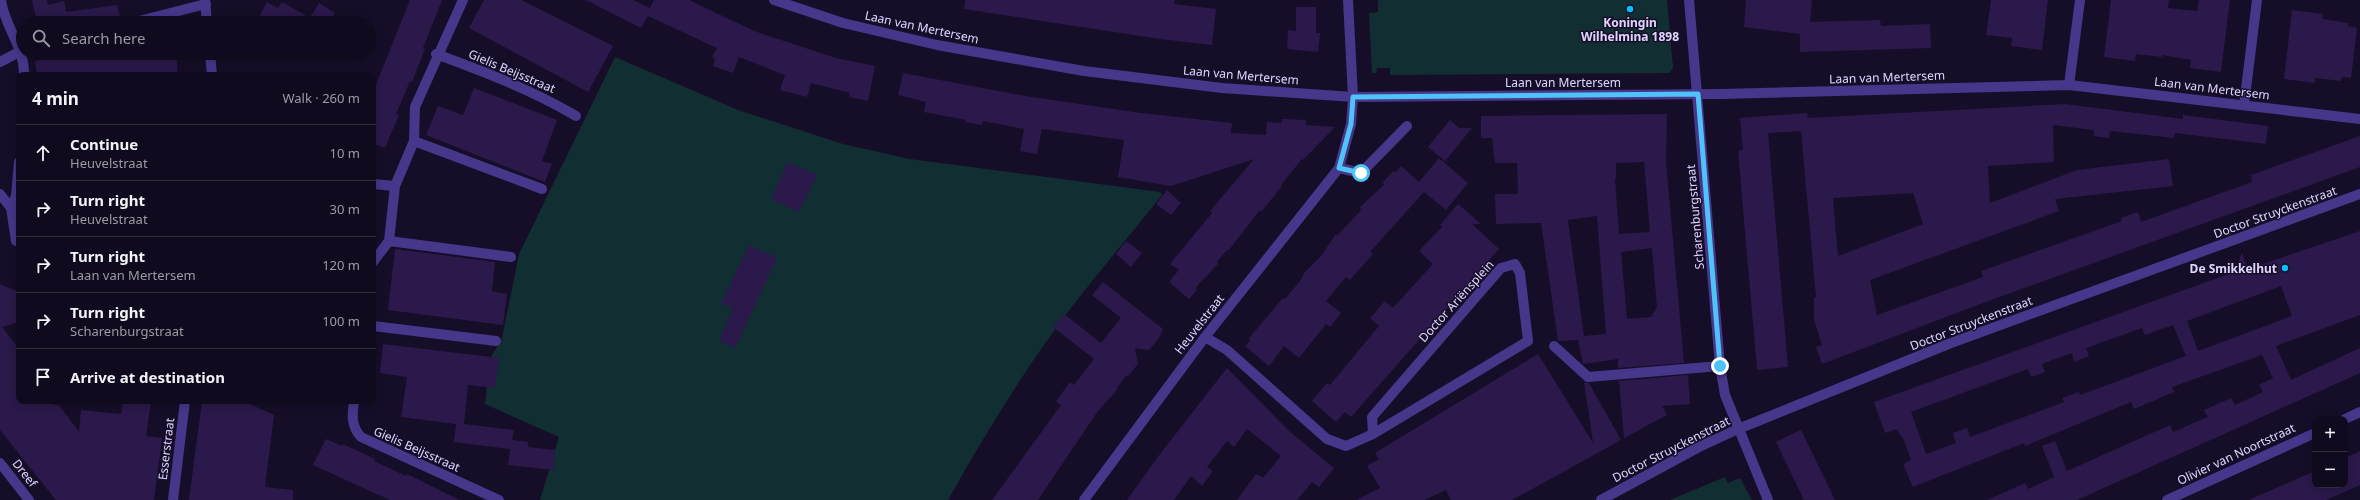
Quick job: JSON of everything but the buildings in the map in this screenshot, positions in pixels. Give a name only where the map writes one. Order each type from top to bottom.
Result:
[{"type":"street","points":[[1,0],[2,8],[16,37]]},
{"type":"street","points":[[376,258],[389,241],[395,186],[414,141],[415,107],[436,54],[463,0]]},
{"type":"street","name":"Laan van Mertersem","points":[[774,0],[812,13],[881,32],[937,45],[1042,64],[1156,81],[1353,97],[1698,94],[2070,85],[2360,119]]},
{"type":"street","name":"Heuvelstraat","points":[[1084,500],[1205,337],[1339,168],[1351,124],[1353,97],[1348,0]]},
{"type":"street","name":"Scharenburgstraat","points":[[1689,0],[1720,366],[1725,395],[1768,500]]},
{"type":"street","points":[[2070,85],[2080,0]]},
{"type":"street","points":[[2244,105],[2257,0]]},
{"type":"street","points":[[156,16],[205,2],[206,16]]},
{"type":"street","points":[[0,62],[16,53]]},
{"type":"street","name":"Gielis Beijsstraat","points":[[436,54],[542,97],[576,116]]},
{"type":"street","points":[[23,60],[24,72]]},
{"type":"street","points":[[211,60],[212,72]]},
{"type":"street","points":[[1339,168],[1361,173],[1407,126]]},
{"type":"street","points":[[414,141],[542,189]]},
{"type":"street","points":[[376,184],[395,186]]},
{"type":"street","points":[[0,194],[11,208],[16,241]]},
{"type":"street","name":"Doctor Struyckenstraat","points":[[1601,500],[1705,444],[1738,429],[1957,341],[2360,194]]},
{"type":"street","points":[[11,208],[16,196]]},
{"type":"street","points":[[389,241],[511,256]]},
{"type":"street","name":"Doctor Ariënsplein","points":[[1205,337],[1227,350],[1327,439],[1346,446],[1373,434],[1528,340],[1520,273],[1515,264],[1501,268],[1372,417],[1373,434]]},
{"type":"street","points":[[376,326],[496,341]]},
{"type":"street","points":[[1554,346],[1588,377],[1720,366]]},
{"type":"street","name":"Esserstraat","points":[[173,500],[185,404]]},
{"type":"street","name":"Gielis Beijsstraat","points":[[354,404],[353,422],[355,430],[361,437],[499,500]]},
{"type":"street","points":[[2348,418],[2360,412]]},
{"type":"street","name":"Olivier van Noortstraat","points":[[2167,500],[2312,434]]},
{"type":"street","name":"Dreef","points":[[0,463],[29,500]]},
{"type":"green space","points":[[1378,0],[1667,0],[1673,68],[1669,73],[1390,75],[1390,68],[1377,68],[1376,73],[1372,73],[1369,13],[1378,12]]},
{"type":"green space","points":[[615,57],[738,110],[843,144],[910,159],[1160,192],[1162,195],[1051,335],[1004,405],[948,500],[540,500],[559,437],[485,404],[490,359],[502,338],[519,254]]},
{"type":"green space","points":[[1725,477],[1728,483],[1740,478],[1752,500],[1670,500]]},
{"type":"place","name":"Koningin Wilhelmina 1898","points":[[1630,9]]},
{"type":"place","name":"De Smikkelhut","points":[[2285,268]]},
{"type":"route","points":[[1361,173],[1339,168],[1351,124],[1353,97],[1698,94],[1720,366]]}]
